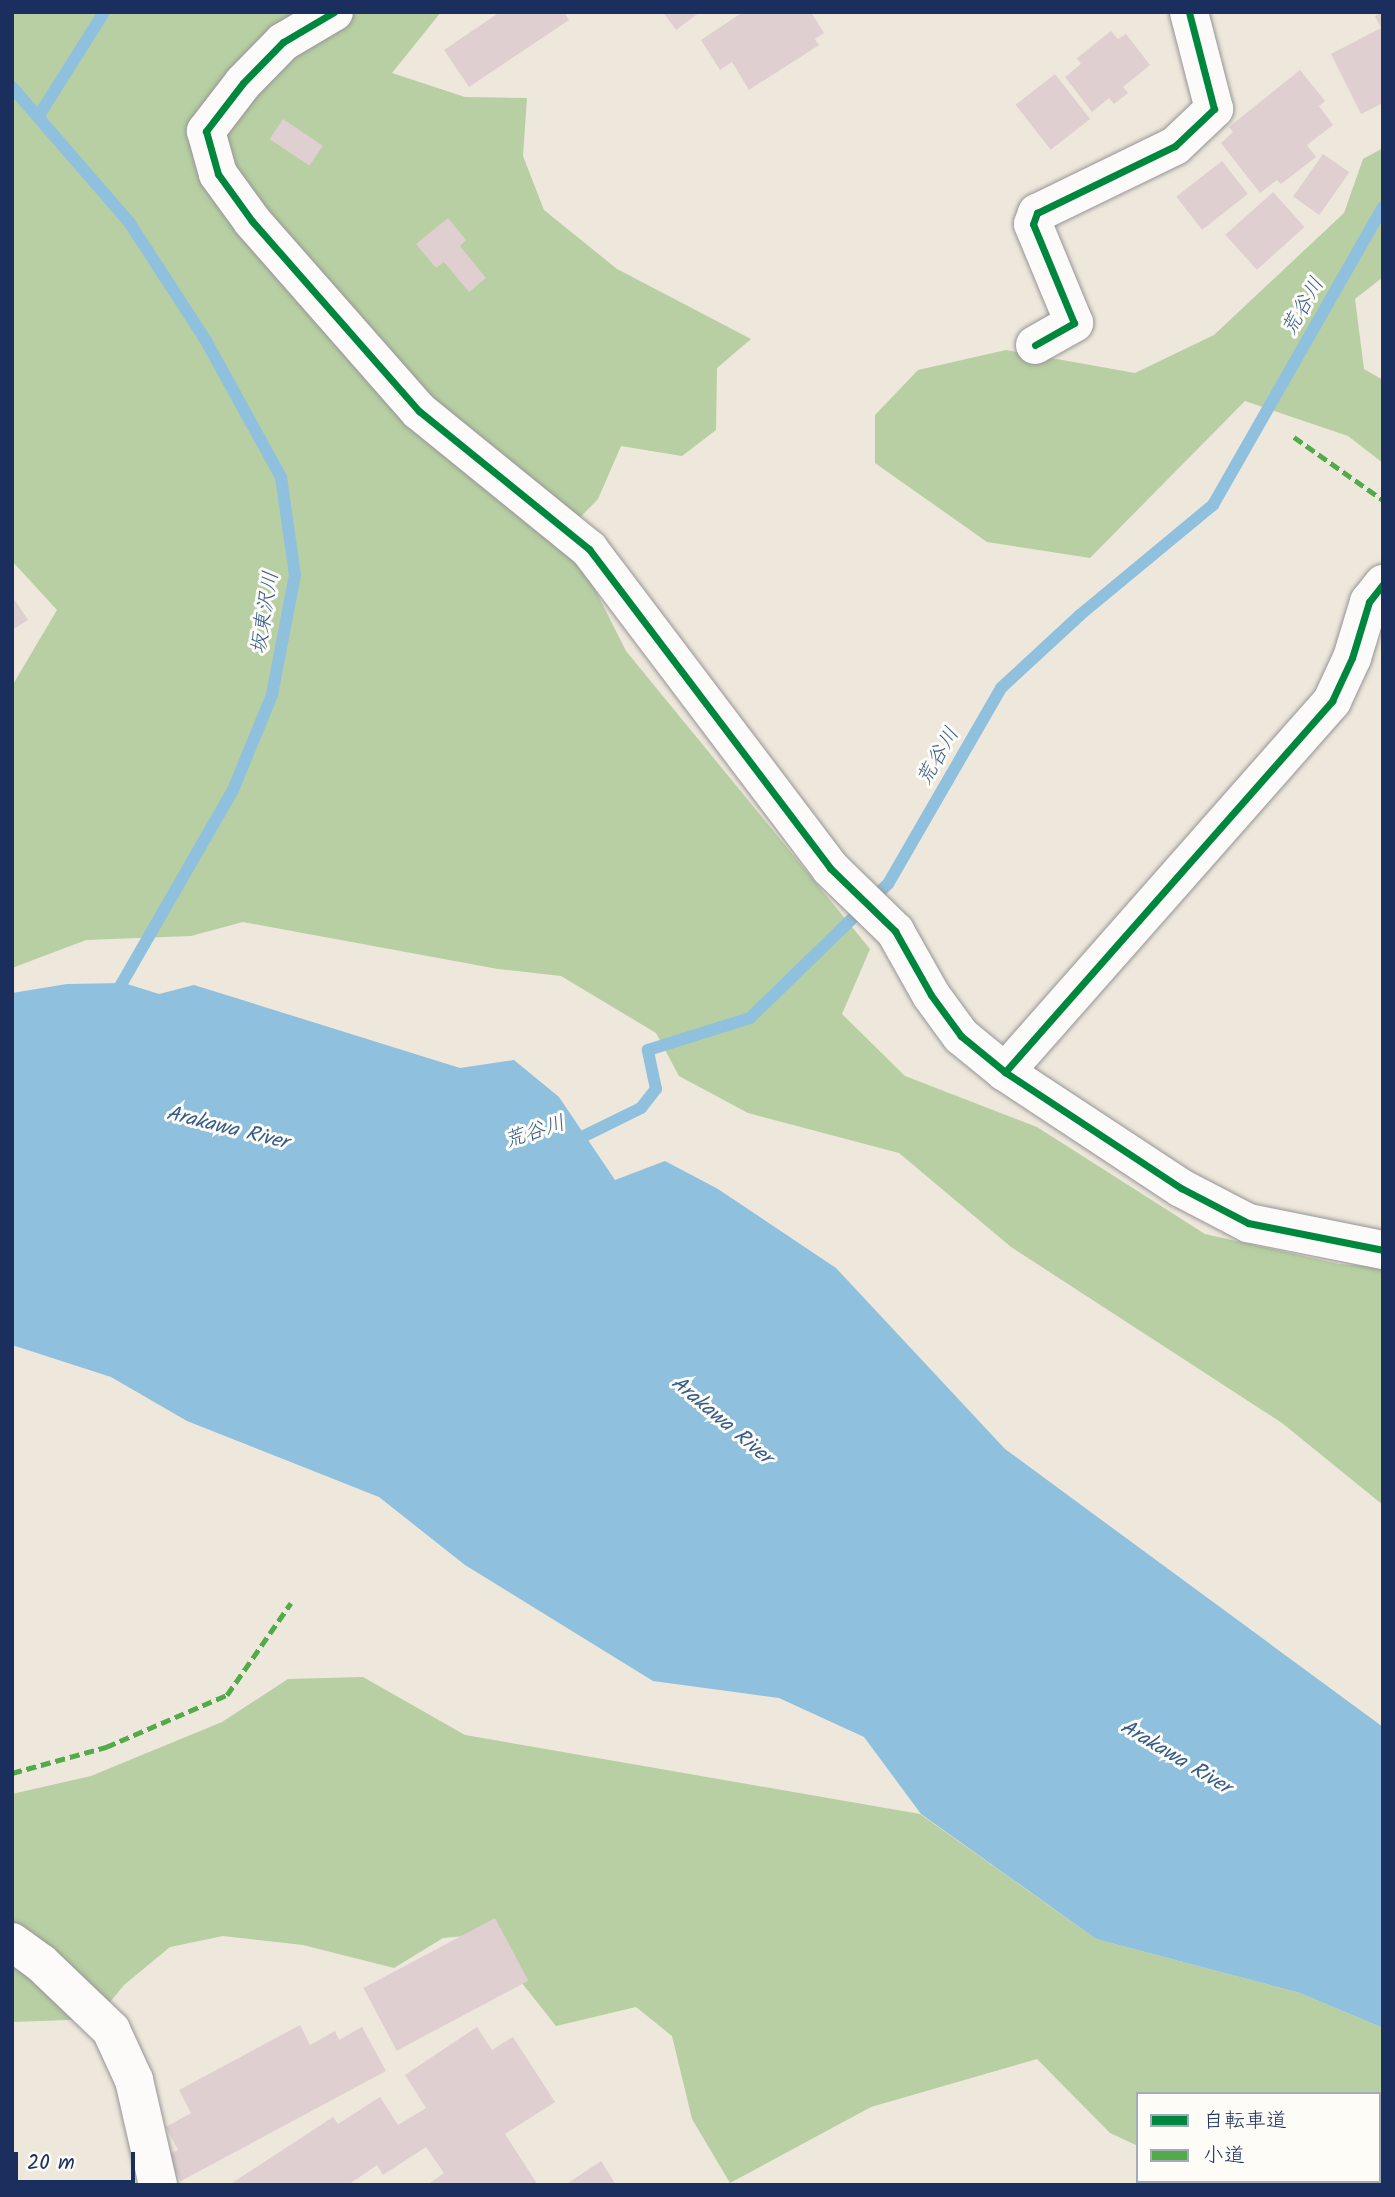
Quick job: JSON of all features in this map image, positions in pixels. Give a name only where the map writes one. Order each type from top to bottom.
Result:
[{"type":"street","points":[[334,12],[283,42],[243,83],[206,131],[218,174],[252,221],[419,411],[589,549],[830,868],[895,931],[931,995],[961,1036],[1004,1072],[1181,1188],[1248,1223],[1383,1250]]},
{"type":"street","points":[[1035,345],[1074,323],[1033,224],[1037,213],[1175,146],[1214,109],[1189,12]]},
{"type":"street","points":[[1004,1072],[1332,701],[1352,658],[1369,602],[1383,584]]},
{"type":"street","points":[[12,1942],[41,1963],[111,2030],[134,2080],[158,2185]]},
{"type":"green space","points":[[12,12],[441,12],[392,73],[465,97],[527,98],[523,156],[544,210],[617,269],[751,339],[717,368],[716,430],[682,456],[621,446],[598,499],[566,532],[626,651],[870,949],[842,1014],[905,1076],[1037,1127],[1205,1234],[1339,1264],[1383,1267],[1383,1505],[1282,1423],[1011,1247],[899,1153],[748,1113],[679,1076],[656,1033],[561,976],[498,969],[243,922],[191,936],[86,940],[12,968],[12,686],[57,610],[12,561]]},
{"type":"green space","points":[[1383,148],[1383,277],[1355,299],[1364,369],[1383,380],[1383,463],[1348,436],[1245,401],[1090,558],[987,542],[875,463],[875,415],[918,370],[1006,350],[1135,373],[1214,335],[1344,213],[1363,159]]},
{"type":"green space","points":[[363,1677],[465,1735],[920,1814],[1096,1939],[1300,1993],[1383,2028],[1383,2185],[1337,2183],[1381,2183],[1381,2092],[1136,2092],[1136,2145],[1110,2133],[1037,2059],[871,2107],[730,2183],[692,2119],[672,2036],[636,2007],[556,2026],[514,1973],[496,1933],[443,1938],[394,1968],[303,1945],[223,1936],[170,1947],[124,1985],[96,2019],[12,2022],[12,1794],[91,1776],[222,1722],[288,1679]]},
{"type":"water","name":"Arakawa River","points":[[124,983],[159,994],[194,985],[460,1068],[514,1060],[559,1097],[615,1180],[665,1161],[718,1189],[836,1268],[1005,1449],[1383,1727],[1383,2028],[1300,1993],[1096,1939],[921,1814],[864,1737],[779,1698],[653,1681],[465,1565],[379,1497],[187,1421],[111,1377],[12,1345],[12,993],[67,984]]},
{"type":"building","points":[[500,12],[564,12],[569,20],[469,87],[444,50]]},
{"type":"building","points":[[663,12],[700,12],[676,30]]},
{"type":"building","points":[[743,12],[811,12],[824,33],[815,39],[819,45],[749,90],[732,62],[720,70],[701,40]]},
{"type":"building","points":[[1382,12],[1383,103],[1361,114],[1331,54],[1381,28],[1375,16]]},
{"type":"building","points":[[1111,31],[1118,39],[1126,34],[1150,65],[1123,87],[1128,93],[1114,104],[1109,98],[1092,112],[1065,77],[1081,64],[1077,58]]},
{"type":"building","points":[[1300,70],[1325,101],[1319,106],[1333,125],[1307,145],[1316,157],[1281,184],[1277,180],[1260,193],[1221,143],[1233,132],[1229,127]]},
{"type":"building","points":[[1055,74],[1090,119],[1051,150],[1016,105]]},
{"type":"building","points":[[283,119],[323,146],[309,166],[270,139]]},
{"type":"building","points":[[1323,154],[1349,172],[1319,215],[1293,197]]},
{"type":"building","points":[[1222,161],[1248,194],[1202,230],[1176,197]]},
{"type":"building","points":[[1273,192],[1304,227],[1257,270],[1225,235]]},
{"type":"building","points":[[448,218],[466,240],[460,246],[486,278],[469,292],[444,262],[436,268],[416,244]]},
{"type":"building","points":[[12,596],[28,620],[12,630]]},
{"type":"building","points":[[495,1918],[528,1981],[397,2051],[363,1988]]},
{"type":"building","points":[[300,2025],[310,2045],[335,2031],[339,2040],[362,2027],[386,2071],[181,2181],[167,2155],[178,2150],[166,2127],[191,2113],[179,2090]]},
{"type":"building","points":[[477,2027],[492,2050],[513,2037],[555,2102],[505,2134],[538,2185],[427,2185],[444,2173],[426,2147],[383,2175],[377,2165],[348,2185],[229,2185],[333,2117],[338,2124],[380,2097],[398,2125],[426,2108],[405,2075]]},
{"type":"building","points":[[601,2161],[616,2185],[565,2185]]},
{"type":"waterway","points":[[38,117],[104,12]]},
{"type":"waterway","name":"坂東沢川","points":[[12,87],[129,222],[205,339],[281,477],[295,575],[272,695],[233,790],[115,995]]},
{"type":"waterway","name":"荒谷川","points":[[574,1141],[641,1108],[656,1089],[648,1050],[750,1018],[888,884],[1001,688],[1080,615],[1213,505],[1383,207]]},
{"type":"marked path","points":[[1294,437],[1383,500]]},
{"type":"marked path","points":[[12,1773],[106,1747],[227,1695],[291,1603]]},
{"type":"cycle path","points":[[334,12],[283,42],[243,83],[206,131],[218,174],[252,221],[419,411],[589,549],[830,868],[895,931],[931,995],[961,1036],[1005,1072],[1181,1188],[1248,1223],[1383,1250]]},
{"type":"cycle path","points":[[1035,345],[1074,323],[1033,224],[1037,213],[1175,146],[1214,109],[1189,12]]},
{"type":"cycle path","points":[[1005,1072],[1332,701],[1352,658],[1369,602],[1383,584]]}]
